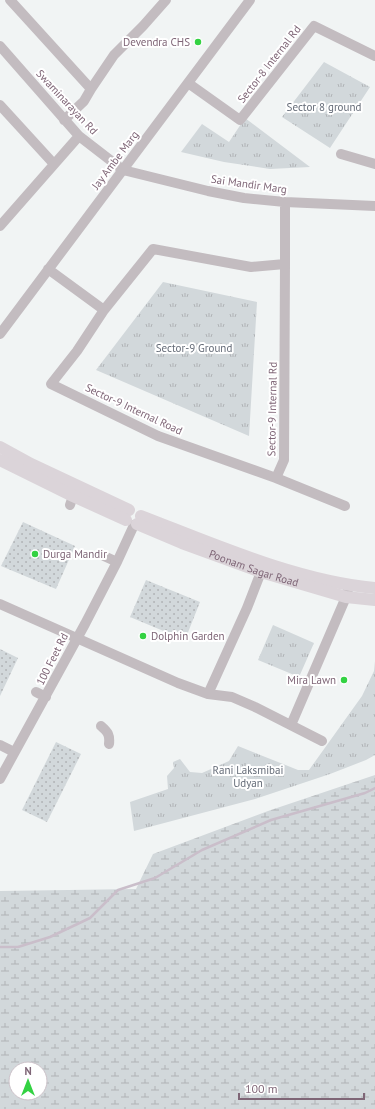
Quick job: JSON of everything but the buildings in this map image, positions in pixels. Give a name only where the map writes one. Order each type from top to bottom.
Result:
[{"type":"main road","name":"Poonam Sagar Road","points":[[0,446],[133,519],[182,543],[261,572],[346,598],[375,600]]},
{"type":"main road","name":"Poonam Sagar Road","points":[[0,460],[71,500],[273,565],[349,586],[375,588]]},
{"type":"street","points":[[10,0],[91,89]]},
{"type":"street","points":[[64,120],[84,101],[111,53],[143,26],[166,0]]},
{"type":"street","name":"Jay Ambe Marg","points":[[0,334],[250,0]]},
{"type":"street","name":"Sector-8 Internal Rd","points":[[188,83],[240,120],[314,26],[375,56]]},
{"type":"street","name":"Swaminarayan Rd","points":[[0,46],[79,136],[122,170]]},
{"type":"street","points":[[0,105],[53,164]]},
{"type":"street","points":[[1,223],[79,136]]},
{"type":"street","points":[[341,154],[375,164]]},
{"type":"street","name":"Sai Mandir Marg","points":[[122,170],[208,191],[244,198],[285,202],[375,206]]},
{"type":"street","name":"Sector-9 Internal Rd","points":[[276,478],[284,460],[286,264],[285,202]]},
{"type":"street","points":[[48,269],[104,310],[153,249],[251,267],[286,264]]},
{"type":"street","name":"Sector-9 Internal Road","points":[[104,310],[77,351],[51,384],[158,436],[276,478]]},
{"type":"street","points":[[276,478],[346,506]]},
{"type":"street","name":"100 Feet Rd","points":[[0,779],[46,697],[76,638],[89,626],[124,548],[133,519]]},
{"type":"street","points":[[104,556],[117,562]]},
{"type":"street","points":[[208,694],[247,608],[261,572]]},
{"type":"street","points":[[291,725],[346,598],[349,586]]},
{"type":"street","points":[[0,604],[42,629],[76,638],[178,683],[208,694],[232,697],[322,741]]},
{"type":"street","points":[[36,692],[46,697]]},
{"type":"street","points":[[101,726],[108,732],[109,744]]},
{"type":"street","points":[[0,745],[14,752]]},
{"type":"green space","name":"Sector 8 ground","points":[[324,62],[370,87],[330,148],[282,117]]},
{"type":"green space","points":[[245,118],[310,167],[270,169],[224,162],[181,152],[202,124],[229,142]]},
{"type":"green space","name":"Sector-9 Ground","points":[[163,282],[257,302],[249,436],[96,370]]},
{"type":"green space","points":[[23,522],[75,546],[56,589],[1,566]]},
{"type":"green space","points":[[146,580],[200,602],[185,640],[130,617]]},
{"type":"green space","points":[[273,625],[314,643],[299,677],[258,660]]},
{"type":"green space","points":[[0,649],[18,658],[0,696]]},
{"type":"green space","name":"Rani Laksmibai Udyan","points":[[375,661],[375,755],[330,774],[255,799],[134,831],[130,802],[168,789],[167,776],[174,768],[173,762],[180,759],[190,772],[202,773],[229,761],[238,746],[298,770],[309,770],[362,696],[374,671]]},
{"type":"green space","points":[[56,742],[81,754],[47,822],[22,810]]},
{"type":"green space","points":[[375,775],[375,1109],[0,1109],[0,891],[136,889],[153,854],[268,811]]},
{"type":"waterway","points":[[0,947],[18,947],[50,937],[90,918],[118,890],[155,878],[202,850],[271,820],[365,793],[375,788]]},
{"type":"place","name":"Devendra CHS","points":[[198,42]]},
{"type":"place","name":"Durga Mandir","points":[[35,554]]},
{"type":"place","name":"Dolphin Garden","points":[[143,636]]},
{"type":"place","name":"Mira Lawn","points":[[344,680]]}]
